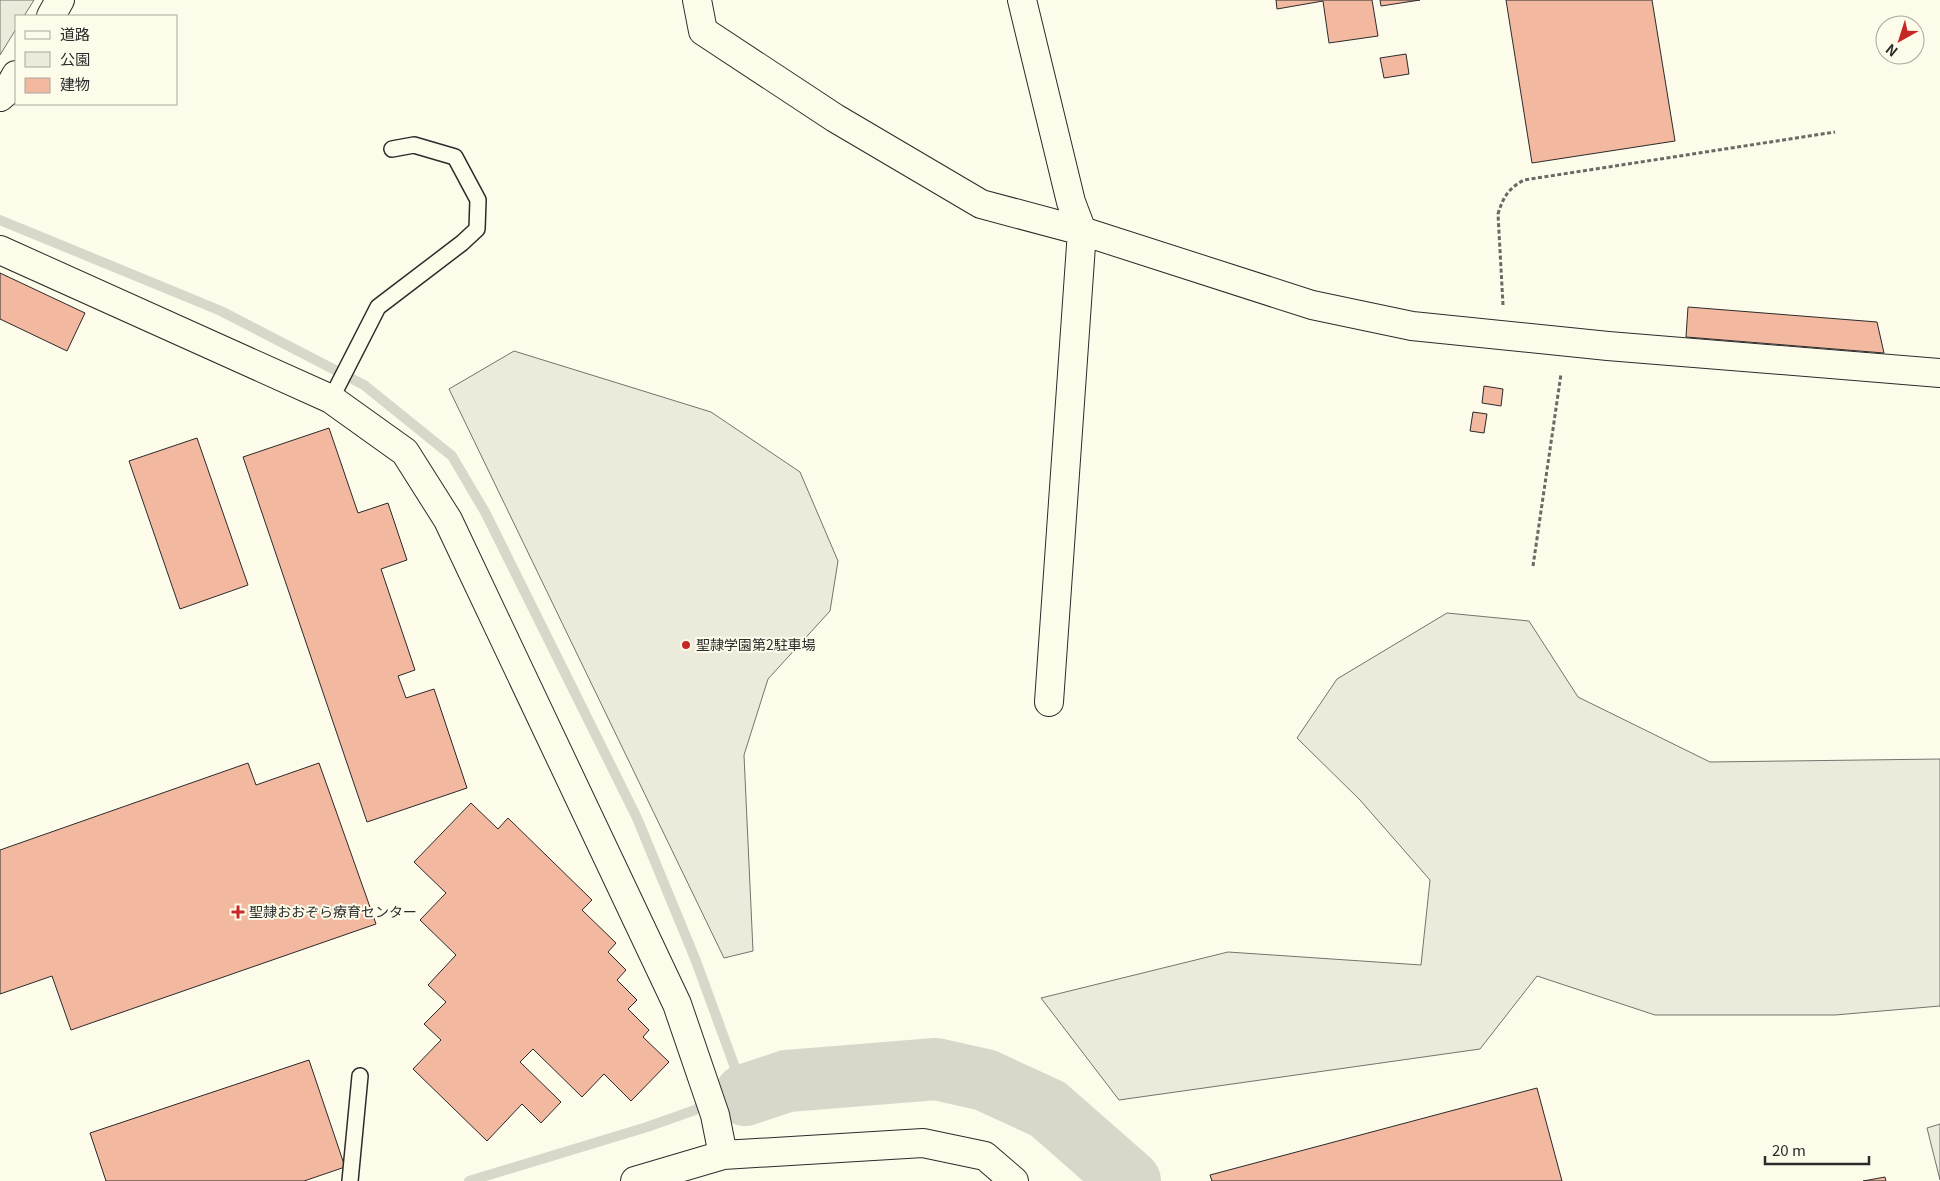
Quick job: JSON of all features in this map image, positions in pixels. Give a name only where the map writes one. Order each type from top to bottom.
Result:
[{"type":"street","points":[[52,15],[60,0]]},
{"type":"street","points":[[697,0],[704,31],[835,118],[981,204],[1082,231],[1312,305],[1412,326],[1564,342],[1940,373]]},
{"type":"street","points":[[1022,0],[1071,202],[1082,231],[1049,702]]},
{"type":"street","points":[[0,97],[7,91],[15,77]]},
{"type":"street","points":[[0,250],[332,397],[405,452],[448,520],[677,1004],[715,1115],[723,1155]]},
{"type":"street","points":[[635,1181],[723,1155],[923,1142],[985,1156],[1014,1181]]},
{"type":"lane","points":[[332,397],[352,353],[378,307],[462,243],[477,229],[478,200],[455,157],[414,144],[392,149]]},
{"type":"lane","points":[[350,1181],[360,1076]]},
{"type":"path","points":[[1502,335],[1504,318],[1498,214],[1502,199],[1511,187],[1524,180],[1835,132]]},
{"type":"path","points":[[1533,566],[1564,342]]},
{"type":"green space","points":[[0,0],[34,0],[25,15],[15,15],[15,31],[0,55]]},
{"type":"green space","points":[[1447,613],[1529,621],[1578,697],[1710,762],[1940,759],[1940,1006],[1835,1015],[1655,1015],[1537,976],[1480,1049],[1119,1100],[1041,998],[1228,952],[1421,965],[1430,880],[1360,800],[1297,738],[1337,679]]},
{"type":"shaded area","name":"聖隷学園第2駐車場","points":[[514,351],[711,412],[800,472],[838,561],[830,611],[768,679],[744,755],[753,951],[724,958],[449,389]]},
{"type":"shaded area","points":[[1940,1124],[1940,1180],[1927,1128]]},
{"type":"building","points":[[1276,0],[1372,0],[1378,36],[1329,43],[1323,1],[1277,9]]},
{"type":"building","points":[[1380,0],[1420,0],[1381,6]]},
{"type":"building","points":[[1506,0],[1652,0],[1675,141],[1532,163]]},
{"type":"building","points":[[1406,54],[1409,74],[1384,78],[1380,58]]},
{"type":"building","points":[[0,273],[85,313],[67,351],[0,319]]},
{"type":"building","points":[[1688,307],[1877,322],[1884,353],[1686,337]]},
{"type":"building","points":[[1484,386],[1503,389],[1501,406],[1482,403]]},
{"type":"building","points":[[1473,412],[1487,414],[1484,433],[1470,431]]},
{"type":"building","points":[[329,428],[358,513],[388,503],[407,560],[381,569],[415,670],[398,676],[406,698],[434,689],[467,788],[367,822],[243,457]]},
{"type":"building","points":[[197,438],[248,585],[180,609],[129,461]]},
{"type":"building","points":[[248,763],[256,785],[319,763],[376,924],[71,1030],[52,976],[0,994],[0,850]]},
{"type":"building","points":[[471,803],[498,829],[508,818],[592,900],[582,910],[616,943],[608,952],[626,970],[617,980],[637,1000],[628,1009],[649,1030],[643,1037],[669,1062],[631,1101],[604,1074],[582,1097],[533,1049],[520,1062],[561,1102],[541,1123],[522,1104],[487,1141],[413,1069],[441,1040],[424,1024],[446,1002],[428,985],[456,955],[420,920],[446,893],[414,862]]},
{"type":"building","points":[[309,1060],[345,1167],[304,1181],[106,1181],[90,1133]]},
{"type":"building","points":[[1537,1088],[1562,1181],[1212,1181],[1210,1175]]},
{"type":"building","points":[[1885,1177],[1886,1181],[1863,1181]]},
{"type":"waterway","points":[[0,220],[221,311],[364,385],[452,456],[485,512],[637,818],[696,961],[745,1095],[706,1102],[695,1110],[647,1127],[469,1181]]},
{"type":"waterway","points":[[745,1095],[787,1081],[936,1069],[985,1080],[1048,1109],[1130,1181]]},
{"type":"place","name":"聖隷学園第2駐車場","points":[[686,645]]},
{"type":"place","name":"聖隷おおぞら療育センター","points":[[238,912]]}]
